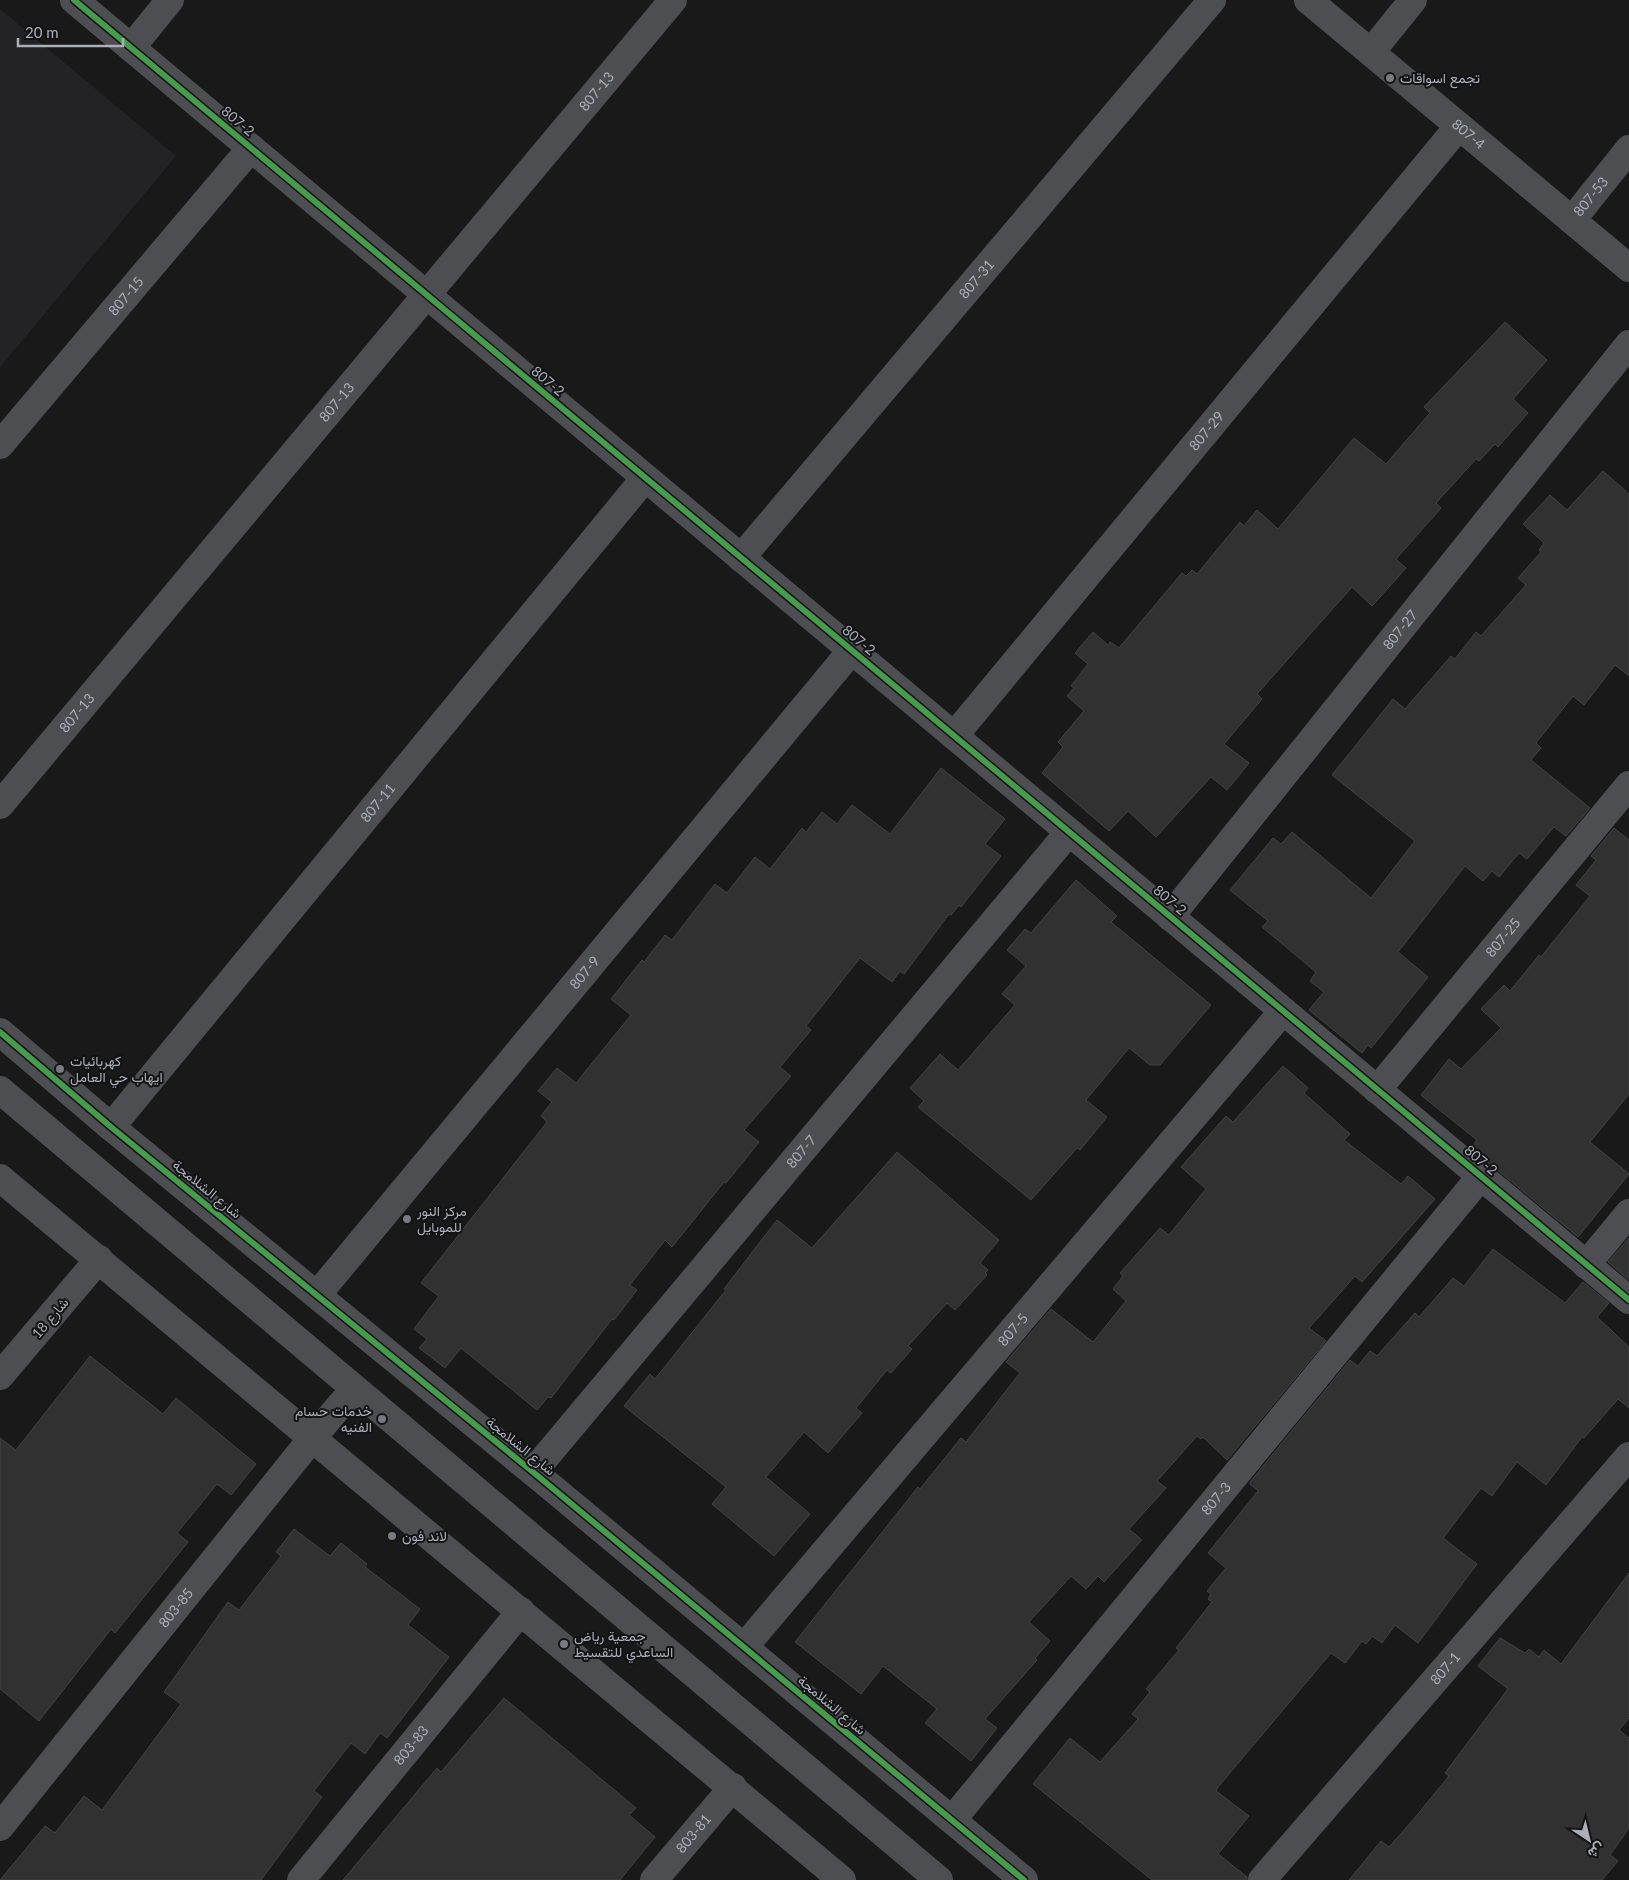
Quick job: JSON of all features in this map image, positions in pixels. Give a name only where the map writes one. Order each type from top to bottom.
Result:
[{"type":"street","name":"807-2","points":[[74,0],[1629,1300]]},
{"type":"street","points":[[131,48],[170,0]]},
{"type":"street","name":"807-13","points":[[0,805],[674,0]]},
{"type":"street","name":"807-31","points":[[741,558],[1212,0]]},
{"type":"street","name":"807-4","points":[[1308,0],[1629,268]]},
{"type":"street","points":[[1371,52],[1413,0]]},
{"type":"street","name":"807-29","points":[[954,736],[1459,126]]},
{"type":"street","name":"807-15","points":[[0,445],[251,148]]},
{"type":"street","name":"807-53","points":[[1572,220],[1629,149]]},
{"type":"street","name":"807-27","points":[[1170,917],[1629,344]]},
{"type":"street","name":"807-11","points":[[111,1127],[645,478]]},
{"type":"street","name":"807-9","points":[[317,1295],[852,650]]},
{"type":"street","name":"807-25","points":[[1378,1090],[1629,785]]},
{"type":"street","name":"807-7","points":[[533,1472],[1069,832]]},
{"type":"street","name":"807-5","points":[[744,1647],[1283,1011]]},
{"type":"street","name":"شارع الشلامجة","points":[[0,1032],[111,1127],[533,1472],[1024,1880]]},
{"type":"street","points":[[0,1090],[939,1880]]},
{"type":"street","name":"807-3","points":[[952,1820],[1481,1176]]},
{"type":"street","points":[[0,1178],[733,1787],[842,1880]]},
{"type":"street","points":[[1586,1264],[1629,1213]]},
{"type":"street","name":"شارع 18","points":[[0,1376],[99,1260]]},
{"type":"street","name":"803-85","points":[[0,1827],[313,1437],[354,1389]]},
{"type":"street","name":"807-1","points":[[1262,1880],[1629,1456]]},
{"type":"street","name":"803-83","points":[[300,1880],[521,1611]]},
{"type":"street","name":"803-81","points":[[654,1880],[733,1787]]},
{"type":"shaded area","points":[[0,9],[176,156],[0,367]]},
{"type":"building","points":[[1505,322],[1547,360],[1513,399],[1528,413],[1498,447],[1495,444],[1479,461],[1476,459],[1436,503],[1441,508],[1396,559],[1406,568],[1372,606],[1352,587],[1257,694],[1262,699],[1224,744],[1249,763],[1227,790],[1211,777],[1156,837],[1128,811],[1109,831],[1042,773],[1063,747],[1058,742],[1084,711],[1067,696],[1074,688],[1071,686],[1088,664],[1075,653],[1093,632],[1108,645],[1110,642],[1119,648],[1182,573],[1186,576],[1192,570],[1197,574],[1240,522],[1244,526],[1257,510],[1278,529],[1354,438],[1386,464],[1430,413],[1424,407]]},
{"type":"building","points":[[1603,471],[1629,494],[1629,676],[1615,665],[1584,705],[1573,696],[1536,743],[1541,748],[1531,760],[1590,808],[1566,836],[1554,827],[1527,859],[1519,853],[1499,877],[1492,871],[1483,881],[1465,866],[1398,952],[1428,977],[1371,1048],[1368,1045],[1362,1053],[1309,1010],[1324,992],[1310,981],[1316,972],[1262,927],[1268,921],[1230,890],[1273,838],[1281,844],[1292,832],[1371,898],[1415,841],[1332,775],[1393,699],[1405,709],[1451,656],[1455,659],[1476,632],[1481,636],[1526,585],[1518,578],[1541,552],[1539,550],[1544,543],[1523,524],[1550,495],[1567,510]]},
{"type":"building","points":[[941,768],[1005,819],[985,844],[1001,856],[961,907],[959,905],[951,915],[949,914],[904,974],[900,971],[892,982],[860,958],[806,1026],[811,1030],[780,1067],[791,1076],[744,1130],[759,1142],[672,1247],[665,1240],[630,1285],[637,1290],[551,1398],[548,1397],[537,1410],[461,1348],[445,1368],[419,1348],[427,1339],[414,1329],[439,1296],[421,1283],[547,1122],[541,1116],[552,1102],[538,1091],[557,1068],[576,1083],[631,1015],[611,999],[642,960],[644,962],[665,935],[672,940],[715,884],[727,893],[755,857],[770,869],[802,828],[806,832],[822,812],[837,824],[852,805],[890,834]]},
{"type":"building","points":[[1614,828],[1629,840],[1629,1094],[1590,1142],[1629,1174],[1578,1237],[1471,1148],[1477,1140],[1421,1095],[1449,1059],[1461,1069],[1501,1028],[1481,1009],[1504,985],[1510,991],[1539,955],[1541,957],[1590,896],[1576,885],[1596,860],[1591,856]]},
{"type":"building","points":[[1076,880],[1117,916],[1111,922],[1211,1005],[1160,1065],[1150,1065],[1129,1048],[1086,1100],[1107,1117],[1080,1150],[1077,1148],[1031,1200],[918,1107],[924,1101],[910,1088],[940,1054],[958,1070],[1015,1005],[1002,994],[1026,966],[1007,950],[1025,929],[1031,933]]},
{"type":"building","points":[[1283,1066],[1308,1088],[1304,1093],[1350,1134],[1344,1140],[1401,1184],[1408,1176],[1435,1199],[1362,1282],[1355,1276],[1309,1328],[1326,1341],[1227,1460],[1203,1437],[1201,1439],[1197,1436],[1157,1481],[1166,1488],[1129,1529],[1142,1540],[1104,1582],[1098,1576],[1086,1589],[1071,1576],[1029,1622],[1050,1641],[1035,1658],[1037,1660],[985,1719],[997,1728],[971,1761],[925,1723],[937,1709],[883,1666],[861,1694],[795,1642],[918,1487],[920,1489],[961,1438],[966,1442],[1020,1373],[1006,1362],[1051,1309],[1093,1342],[1126,1301],[1113,1289],[1123,1276],[1120,1273],[1160,1228],[1169,1235],[1206,1189],[1181,1167],[1226,1116],[1233,1122]]},
{"type":"building","points":[[897,1152],[999,1240],[980,1263],[988,1270],[985,1273],[987,1275],[955,1310],[947,1303],[908,1346],[912,1349],[891,1373],[887,1370],[856,1408],[862,1413],[828,1453],[804,1432],[766,1477],[810,1514],[774,1556],[712,1504],[726,1487],[624,1406],[650,1374],[655,1379],[726,1290],[724,1289],[777,1220],[812,1248]]},
{"type":"building","points":[[1629,1238],[1629,1280],[1608,1262]]},
{"type":"building","points":[[1493,1249],[1565,1303],[1583,1282],[1609,1303],[1597,1317],[1629,1347],[1629,1408],[1618,1399],[1584,1438],[1582,1437],[1546,1485],[1517,1462],[1492,1496],[1481,1488],[1443,1538],[1477,1564],[1418,1643],[1395,1625],[1382,1643],[1372,1636],[1366,1644],[1362,1641],[1345,1663],[1331,1653],[1218,1787],[1216,1791],[1249,1816],[1218,1854],[1247,1877],[1247,1880],[1152,1880],[1033,1784],[1070,1738],[1100,1762],[1138,1719],[1132,1714],[1150,1692],[1146,1689],[1179,1650],[1176,1648],[1212,1602],[1208,1599],[1211,1594],[1207,1591],[1226,1568],[1208,1553],[1258,1491],[1250,1482],[1350,1360],[1358,1366],[1370,1351],[1377,1356],[1415,1313],[1419,1317],[1453,1278],[1464,1286]]},
{"type":"building","points":[[90,1356],[163,1414],[176,1398],[256,1464],[231,1495],[217,1484],[177,1533],[188,1542],[115,1633],[111,1629],[39,1721],[0,1689],[0,1438],[16,1450]]},
{"type":"building","points":[[294,1529],[330,1556],[341,1543],[367,1564],[365,1567],[420,1609],[408,1625],[449,1657],[387,1738],[380,1733],[365,1754],[351,1743],[314,1791],[322,1797],[261,1880],[0,1880],[45,1826],[55,1833],[84,1796],[102,1810],[181,1704],[164,1692],[228,1602],[239,1610],[281,1556],[276,1552]]},
{"type":"building","points":[[1629,1573],[1629,1718],[1619,1730],[1629,1738],[1629,1828],[1610,1855],[1618,1861],[1602,1880],[1349,1880],[1381,1841],[1389,1847],[1413,1820],[1449,1776],[1445,1773],[1508,1689],[1478,1666],[1500,1638],[1525,1653],[1529,1649],[1539,1657],[1544,1650],[1561,1664]]},
{"type":"building","points":[[504,1698],[636,1808],[629,1815],[655,1837],[620,1880],[343,1880],[437,1768],[441,1772]]},
{"type":"cycle path","points":[[74,0],[1629,1300]]},
{"type":"cycle path","points":[[0,1032],[111,1127],[533,1472],[1024,1880]]},
{"type":"place","name":"تجمع اسواقات","points":[[1390,78]]},
{"type":"place","name":"كهربائيات ايهاب حي العامل","points":[[60,1069]]},
{"type":"place","name":"مركز النور للموبايل","points":[[407,1219]]},
{"type":"place","name":"خدمات حسام الفنيه","points":[[382,1419]]},
{"type":"place","name":"لاند فون","points":[[392,1536]]},
{"type":"place","name":"جمعية رياض الساعدي للتقسيط","points":[[564,1644]]}]
